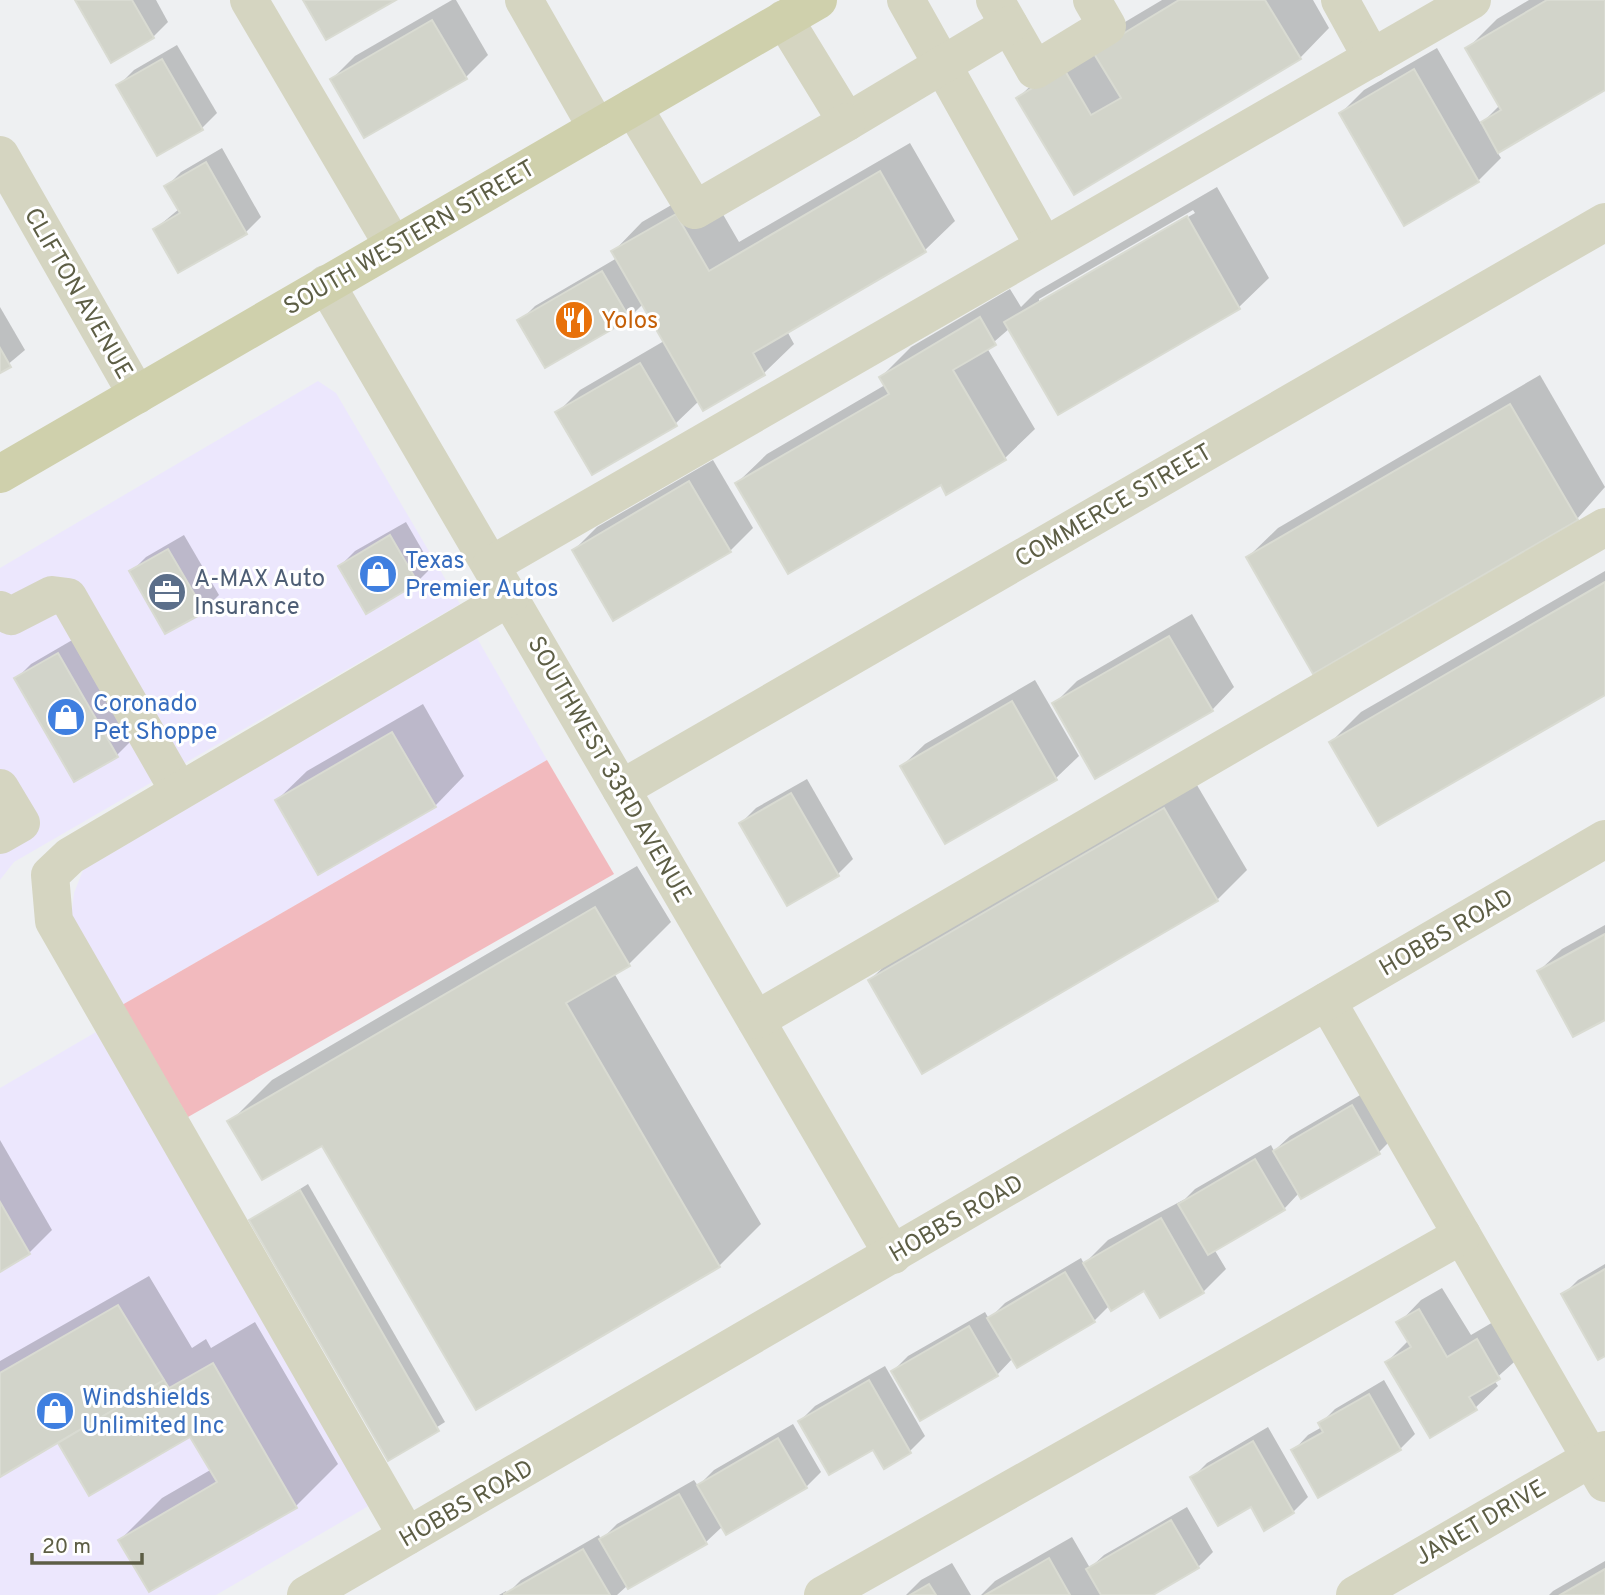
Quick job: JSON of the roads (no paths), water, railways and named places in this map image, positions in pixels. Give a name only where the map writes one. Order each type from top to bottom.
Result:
[{"type":"main road","name":"SOUTH WESTERN STREET","points":[[0,474],[818,0]]},
{"type":"street","points":[[249,0],[393,245]]},
{"type":"street","points":[[523,0],[597,128]]},
{"type":"street","points":[[906,0],[1044,246]]},
{"type":"street","points":[[633,107],[695,210],[942,64],[1002,12],[1035,70],[1107,26],[1092,0]]},
{"type":"street","points":[[1340,0],[1372,58]]},
{"type":"street","points":[[492,565],[1472,0]]},
{"type":"street","points":[[784,19],[847,122]]},
{"type":"street","name":"CLIFTON AVENUE","points":[[0,155],[136,394]]},
{"type":"street","name":"COMMERCE STREET","points":[[621,789],[1605,222]]},
{"type":"street","name":"SOUTHWEST 33RD AVENUE","points":[[326,284],[893,1255]]},
{"type":"street","points":[[755,1020],[1605,527]]},
{"type":"street","points":[[0,610],[11,616],[52,595],[68,597],[179,791]]},
{"type":"street","points":[[50,875],[70,856],[510,597]]},
{"type":"street","points":[[0,788],[10,829],[50,875],[54,921],[407,1536]]},
{"type":"street","name":"HOBBS ROAD","points":[[306,1595],[1605,839]]},
{"type":"street","points":[[1327,1001],[1462,1235],[1600,1464]]},
{"type":"street","points":[[823,1595],[1462,1235]]},
{"type":"street","name":"JANET DRIVE","points":[[1355,1595],[1600,1464]]},
{"type":"place","name":"Yolos","points":[[574,320]]},
{"type":"place","name":"Texas Premier Autos","points":[[378,574]]},
{"type":"place","name":"A-MAX Auto Insurance","points":[[167,592]]},
{"type":"place","name":"Coronado Pet Shoppe","points":[[66,717]]},
{"type":"place","name":"Windshields Unlimited Inc","points":[[55,1411]]}]
